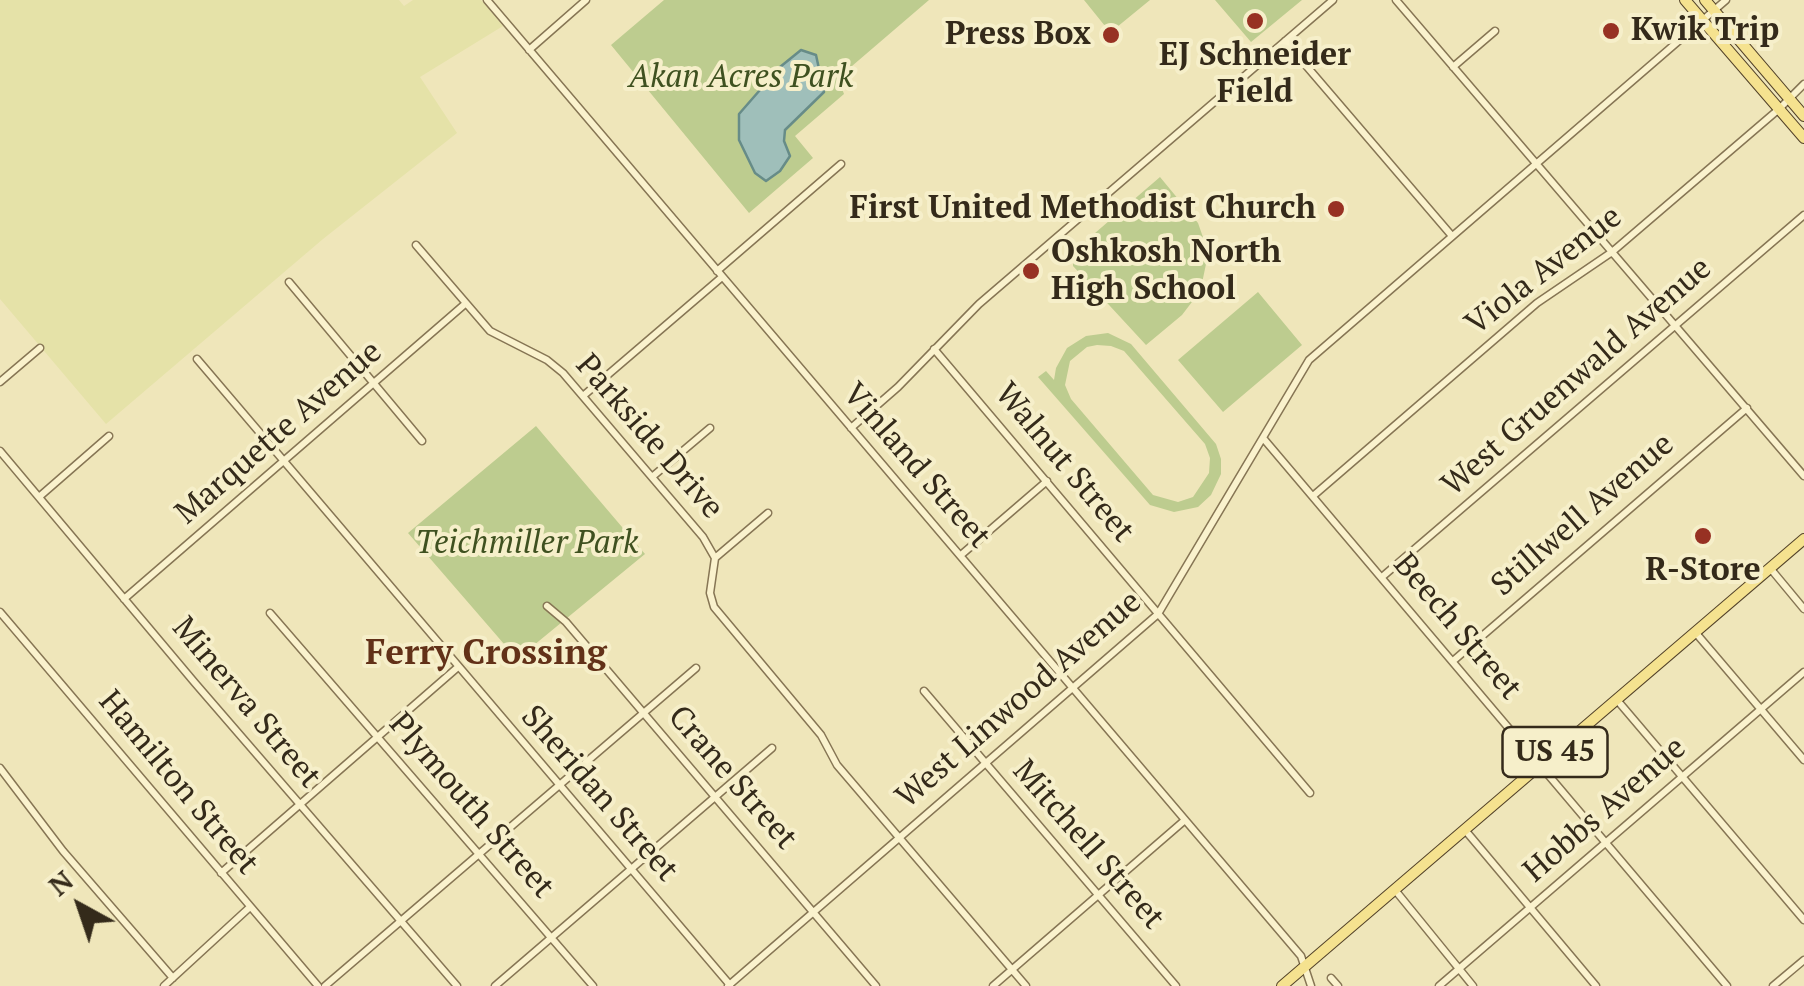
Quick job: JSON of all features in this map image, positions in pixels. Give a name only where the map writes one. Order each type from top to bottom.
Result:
[{"type":"main road","points":[[1686,0],[1804,138]]},
{"type":"main road","points":[[1705,0],[1804,116]]},
{"type":"main road","name":"US 45","points":[[1282,986],[1804,538]]},
{"type":"street","name":"Vinland Street","points":[[487,0],[1301,956],[1311,986]]},
{"type":"street","points":[[529,50],[586,0]]},
{"type":"street","points":[[851,428],[979,304],[1333,0]]},
{"type":"street","points":[[1396,0],[1804,476]]},
{"type":"street","name":"West Linwood Avenue","points":[[730,986],[1158,614],[1309,360],[1726,0]]},
{"type":"street","points":[[1454,67],[1495,31]]},
{"type":"street","points":[[1285,42],[1452,236]]},
{"type":"street","name":"Viola Avenue","points":[[1313,496],[1536,304],[1612,252],[1804,84]]},
{"type":"street","points":[[583,396],[841,164]]},
{"type":"street","name":"West Gruenwald Avenue","points":[[1382,577],[1804,215]]},
{"type":"street","name":"Parkside Drive","points":[[416,245],[497,336],[552,363],[708,544],[715,558],[710,593],[714,607],[822,735],[837,765],[1026,986]]},
{"type":"street","points":[[289,282],[422,441]]},
{"type":"street","name":"Marquette Avenue","points":[[124,599],[466,304]]},
{"type":"street","points":[[0,382],[40,348]]},
{"type":"street","name":"Walnut Street","points":[[934,350],[1310,793]]},
{"type":"street","name":"Sheridan Street","points":[[198,359],[730,986]]},
{"type":"street","name":"Stillwell Avenue","points":[[1453,661],[1746,408]]},
{"type":"street","points":[[652,478],[710,428]]},
{"type":"street","points":[[38,496],[109,436]]},
{"type":"street","name":"Beech Street","points":[[1263,438],[1727,986]]},
{"type":"street","name":"Minerva Street","points":[[0,451],[456,986]]},
{"type":"street","points":[[960,556],[1047,482]]},
{"type":"street","points":[[715,558],[768,514]]},
{"type":"street","points":[[1770,568],[1804,609]]},
{"type":"street","name":"Crane Street","points":[[547,606],[876,986]]},
{"type":"street","name":"Hamilton Street","points":[[0,612],[322,986]]},
{"type":"street","name":"Plymouth Street","points":[[270,613],[593,986]]},
{"type":"street","points":[[1694,632],[1804,760]]},
{"type":"street","points":[[221,873],[458,668]]},
{"type":"street","points":[[322,986],[696,668]]},
{"type":"street","name":"Hobbs Avenue","points":[[1439,986],[1804,672]]},
{"type":"street","name":"Mitchell Street","points":[[924,691],[1176,986]]},
{"type":"street","points":[[1616,699],[1804,920]]},
{"type":"street","points":[[495,986],[772,748]]},
{"type":"street","points":[[0,768],[75,867],[173,978]]},
{"type":"street","points":[[992,986],[1185,820]]},
{"type":"street","points":[[1465,830],[1596,986]]},
{"type":"street","points":[[1394,890],[1474,986]]},
{"type":"street","points":[[164,986],[250,906]]},
{"type":"street","points":[[1773,986],[1804,960]]},
{"type":"street","points":[[1332,978],[1338,986]]},
{"type":"shaded area","points":[[0,0],[399,0],[404,6],[413,0],[481,0],[503,26],[420,77],[457,133],[323,239],[106,424],[0,299]]},
{"type":"green space","name":"Akan Acres Park","points":[[664,0],[929,0],[838,78],[844,94],[795,136],[813,158],[749,213],[611,45]]},
{"type":"green space","points":[[1084,0],[1150,0],[1117,27],[1105,26]]},
{"type":"green space","name":"EJ Schneider Field","points":[[1215,0],[1302,0],[1251,42]]},
{"type":"green space","points":[[1160,177],[1198,223],[1205,243],[1206,264],[1195,298],[1182,315],[1146,345],[1073,266],[1073,252]]},
{"type":"green space","points":[[1258,292],[1302,345],[1223,412],[1178,360]]},
{"type":"green space","points":[[1108,333],[1131,344],[1216,444],[1221,474],[1211,495],[1198,507],[1174,512],[1150,505],[1038,377],[1046,371],[1054,380],[1067,348],[1086,336]],"holes":[[[1111,346],[1124,351],[1205,444],[1210,458],[1209,473],[1193,497],[1178,502],[1153,495],[1071,399],[1065,385],[1070,361],[1087,347]]]},
{"type":"green space","name":"Teichmiller Park","points":[[536,426],[645,554],[517,659],[408,533]]},
{"type":"water","points":[[801,50],[816,55],[824,92],[785,130],[784,141],[790,156],[780,171],[766,181],[755,173],[739,140],[739,114],[780,67]]},
{"type":"place","name":"EJ Schneider Field","points":[[1255,21]]},
{"type":"place","name":"Kwik Trip","points":[[1611,31]]},
{"type":"place","name":"Press Box","points":[[1111,35]]},
{"type":"place","name":"First United Methodist Church","points":[[1336,209]]},
{"type":"place","name":"Oshkosh North High School","points":[[1031,271]]},
{"type":"place","name":"R-Store","points":[[1703,536]]},
{"type":"district","name":"Ferry Crossing","points":[[486,654]]}]
